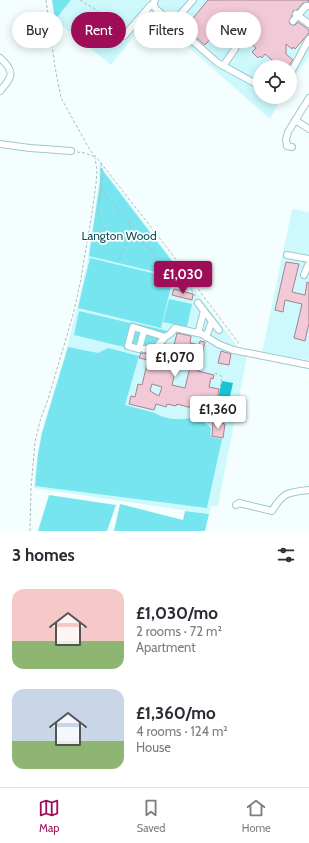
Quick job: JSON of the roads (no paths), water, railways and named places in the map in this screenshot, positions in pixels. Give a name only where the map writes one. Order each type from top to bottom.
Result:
[{"type":"street","points":[[182,12],[193,0]]},
{"type":"street","points":[[154,2],[154,7],[159,12]]},
{"type":"street","points":[[126,34],[154,2]]},
{"type":"street","points":[[293,21],[306,6],[309,6]]},
{"type":"street","points":[[297,15],[309,24]]},
{"type":"street","points":[[297,61],[309,39]]},
{"type":"street","points":[[198,46],[218,63],[253,82]]},
{"type":"street","points":[[224,66],[234,49]]},
{"type":"street","points":[[0,58],[9,67],[11,73],[10,79],[0,91]]},
{"type":"street","points":[[292,147],[287,146],[286,140],[288,132],[309,98]]},
{"type":"street","points":[[296,120],[309,129]]},
{"type":"street","points":[[0,144],[71,151]]},
{"type":"street","points":[[287,255],[309,259]]},
{"type":"street","points":[[304,275],[309,265]]},
{"type":"street","points":[[198,303],[219,330]]},
{"type":"street","points":[[198,333],[204,311]]},
{"type":"street","points":[[206,337],[212,321]]},
{"type":"street","points":[[144,348],[155,348],[175,328],[198,333],[233,350],[309,365]]},
{"type":"street","points":[[144,331],[165,337]]},
{"type":"street","points":[[237,503],[272,510],[284,495],[295,491],[309,490]]},
{"type":"park label","name":"Langton Wood","points":[[119,235]]}]
